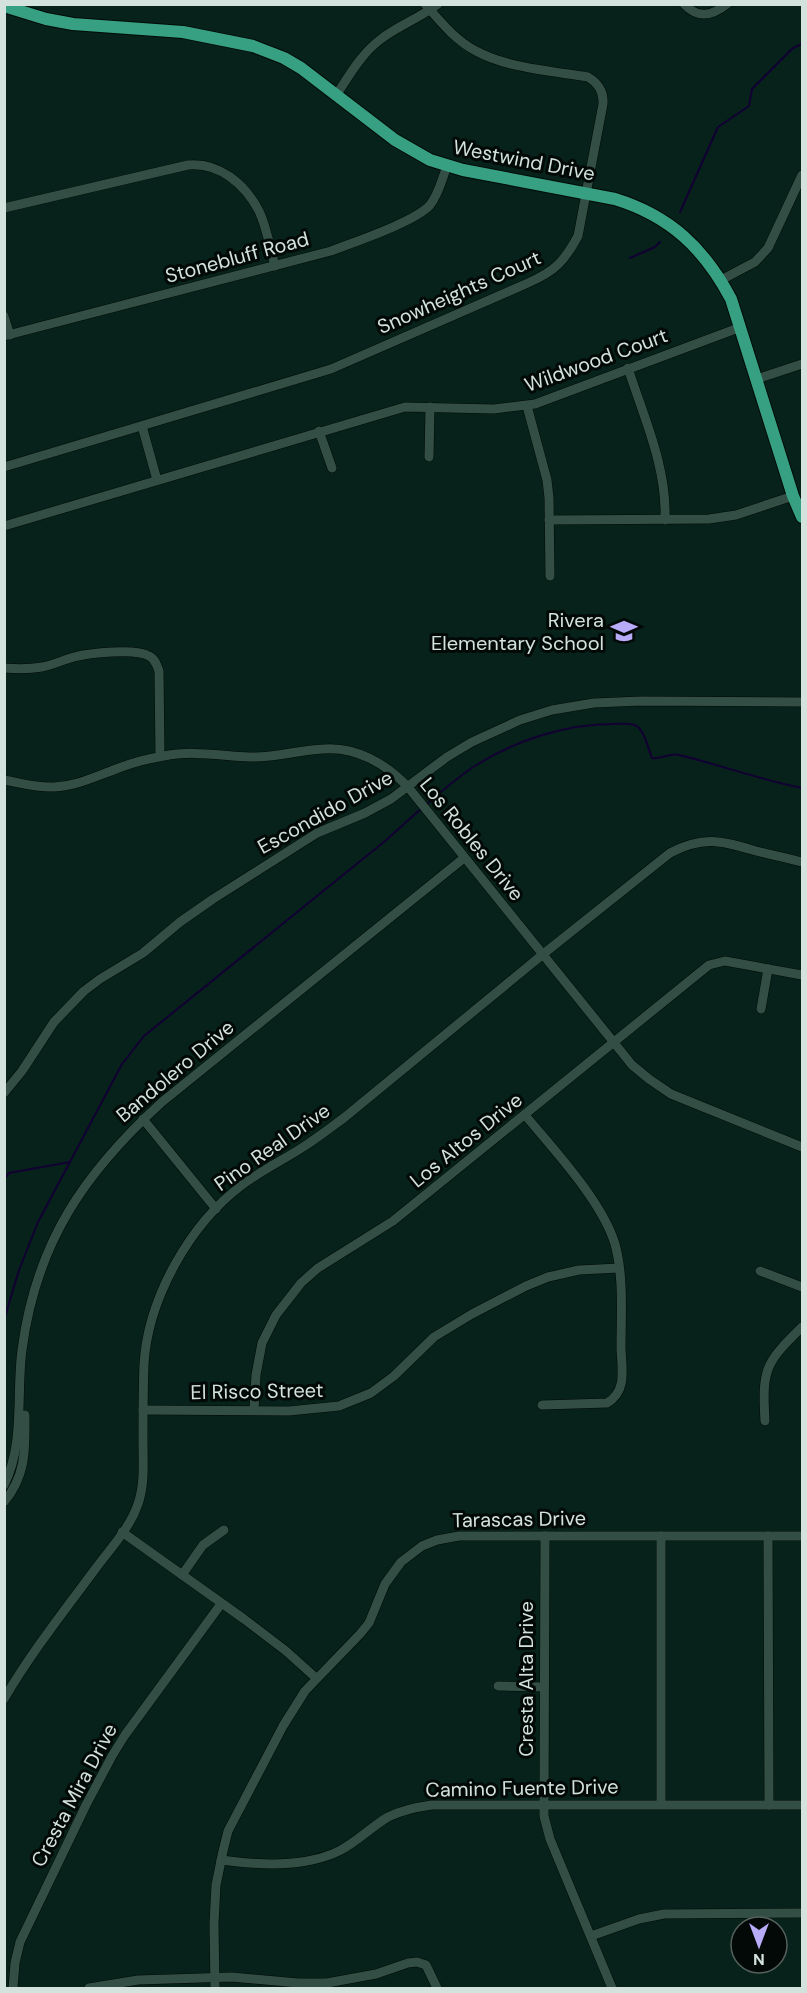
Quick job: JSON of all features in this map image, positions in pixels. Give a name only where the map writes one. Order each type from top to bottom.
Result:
[{"type":"main road","name":"Westwind Drive","points":[[4,6],[46,19],[73,24],[183,32],[253,46],[302,68],[405,147],[430,160],[447,166],[627,202],[668,223],[699,250],[721,280],[731,299],[802,518]]},
{"type":"street","points":[[684,4],[693,12],[711,15],[727,4]]},
{"type":"street","points":[[337,94],[370,48],[431,6]]},
{"type":"street","name":"Snowheights Court","points":[[4,467],[331,369],[544,276],[557,268],[578,236],[603,104],[602,92],[599,86],[588,77],[505,62],[476,51],[458,39],[431,6]]},
{"type":"street","points":[[4,208],[188,165],[208,166],[218,169],[231,178],[252,200],[260,213],[274,266]]},
{"type":"street","name":"Stonebluff Road","points":[[7,335],[274,266],[353,243],[420,214],[436,195],[447,166]]},
{"type":"street","points":[[721,280],[761,257],[768,248],[802,175]]},
{"type":"street","points":[[4,316],[7,335]]},
{"type":"street","name":"Wildwood Court","points":[[4,526],[405,407],[494,409],[527,406],[741,327]]},
{"type":"street","points":[[757,379],[802,364]]},
{"type":"street","points":[[628,368],[661,468],[665,492],[665,520]]},
{"type":"street","points":[[527,406],[547,480],[550,576]]},
{"type":"street","points":[[429,457],[430,408]]},
{"type":"street","points":[[142,426],[157,480]]},
{"type":"street","points":[[319,431],[332,468]]},
{"type":"street","points":[[549,520],[709,519],[736,514],[793,496]]},
{"type":"street","points":[[4,668],[43,667],[72,657],[100,652],[141,653],[151,657],[158,665],[159,671],[160,756]]},
{"type":"street","name":"Escondido Drive","points":[[4,1093],[22,1071],[54,1022],[84,991],[107,974],[143,953],[180,922],[222,893],[317,833],[377,807],[472,742],[520,720],[566,707],[618,701],[802,702]]},
{"type":"street","name":"Los Robles Drive","points":[[4,780],[40,787],[72,785],[129,764],[160,756],[211,753],[267,757],[324,748],[337,749],[372,759],[386,766],[408,787],[632,1065],[671,1094],[802,1147]]},
{"type":"street","name":"Pino Real Drive","points":[[4,1699],[138,1506],[143,1478],[146,1348],[156,1308],[175,1264],[216,1209],[254,1176],[329,1129],[670,853],[689,844],[704,841],[727,842],[802,862]]},
{"type":"street","name":"Bandolero Drive","points":[[4,1485],[14,1462],[19,1426],[22,1352],[29,1311],[43,1264],[60,1224],[93,1174],[143,1119],[464,858]]},
{"type":"street","name":"Los Altos Drive","points":[[254,1410],[256,1375],[262,1343],[276,1315],[301,1283],[318,1268],[393,1221],[713,963],[725,962],[802,975]]},
{"type":"street","points":[[761,1009],[768,969]]},
{"type":"street","points":[[525,1115],[596,1204],[612,1236],[620,1268],[621,1384],[617,1396],[607,1403],[597,1405],[542,1405]]},
{"type":"street","points":[[143,1119],[216,1209]]},
{"type":"street","name":"El Risco Street","points":[[143,1410],[289,1411],[327,1408],[362,1398],[394,1376],[434,1337],[526,1286],[548,1277],[579,1270],[620,1268]]},
{"type":"street","points":[[760,1271],[802,1287]]},
{"type":"street","points":[[765,1422],[767,1367],[777,1352],[802,1327]]},
{"type":"street","name":"Bandolero Drive","points":[[4,1502],[13,1490],[23,1468],[25,1394],[20,1387]]},
{"type":"street","points":[[182,1575],[203,1545],[224,1530]]},
{"type":"street","points":[[122,1532],[286,1651],[316,1678]]},
{"type":"street","name":"Tarascas Drive","points":[[214,1989],[216,1885],[228,1831],[265,1758],[305,1691],[369,1623],[392,1572],[409,1555],[437,1540],[459,1536],[802,1536]]},
{"type":"street","name":"Cresta Alta Drive","points":[[545,1536],[544,1816],[550,1839],[612,1989]]},
{"type":"street","points":[[661,1536],[661,1804]]},
{"type":"street","points":[[768,1536],[769,1805]]},
{"type":"street","name":"Cresta Mira Drive","points":[[13,1989],[15,1963],[20,1942],[93,1789],[125,1735],[221,1604]]},
{"type":"street","points":[[498,1686],[544,1687]]},
{"type":"street","name":"Camino Fuente Drive","points":[[221,1860],[243,1863],[314,1860],[340,1850],[389,1817],[415,1807],[432,1805],[802,1805]]},
{"type":"street","points":[[591,1936],[639,1919],[664,1914],[802,1913]]},
{"type":"street","points":[[89,1989],[138,1980],[214,1977],[327,1983],[376,1974],[417,1962],[426,1965],[437,1989]]},
{"type":"waterway","points":[[680,212],[718,127],[749,106],[752,89],[793,48],[802,44]]},
{"type":"waterway","points":[[630,258],[655,247],[660,242]]},
{"type":"waterway","points":[[427,804],[471,768],[493,755],[542,735],[595,725],[637,726],[643,734],[652,758],[679,755],[802,788]]},
{"type":"waterway","points":[[4,1320],[19,1270],[38,1222],[122,1064],[144,1036],[385,841],[423,807]]},
{"type":"waterway","points":[[4,1179],[9,1173],[70,1162]]},
{"type":"place","name":"Rivera Elementary School","points":[[624,631]]}]
